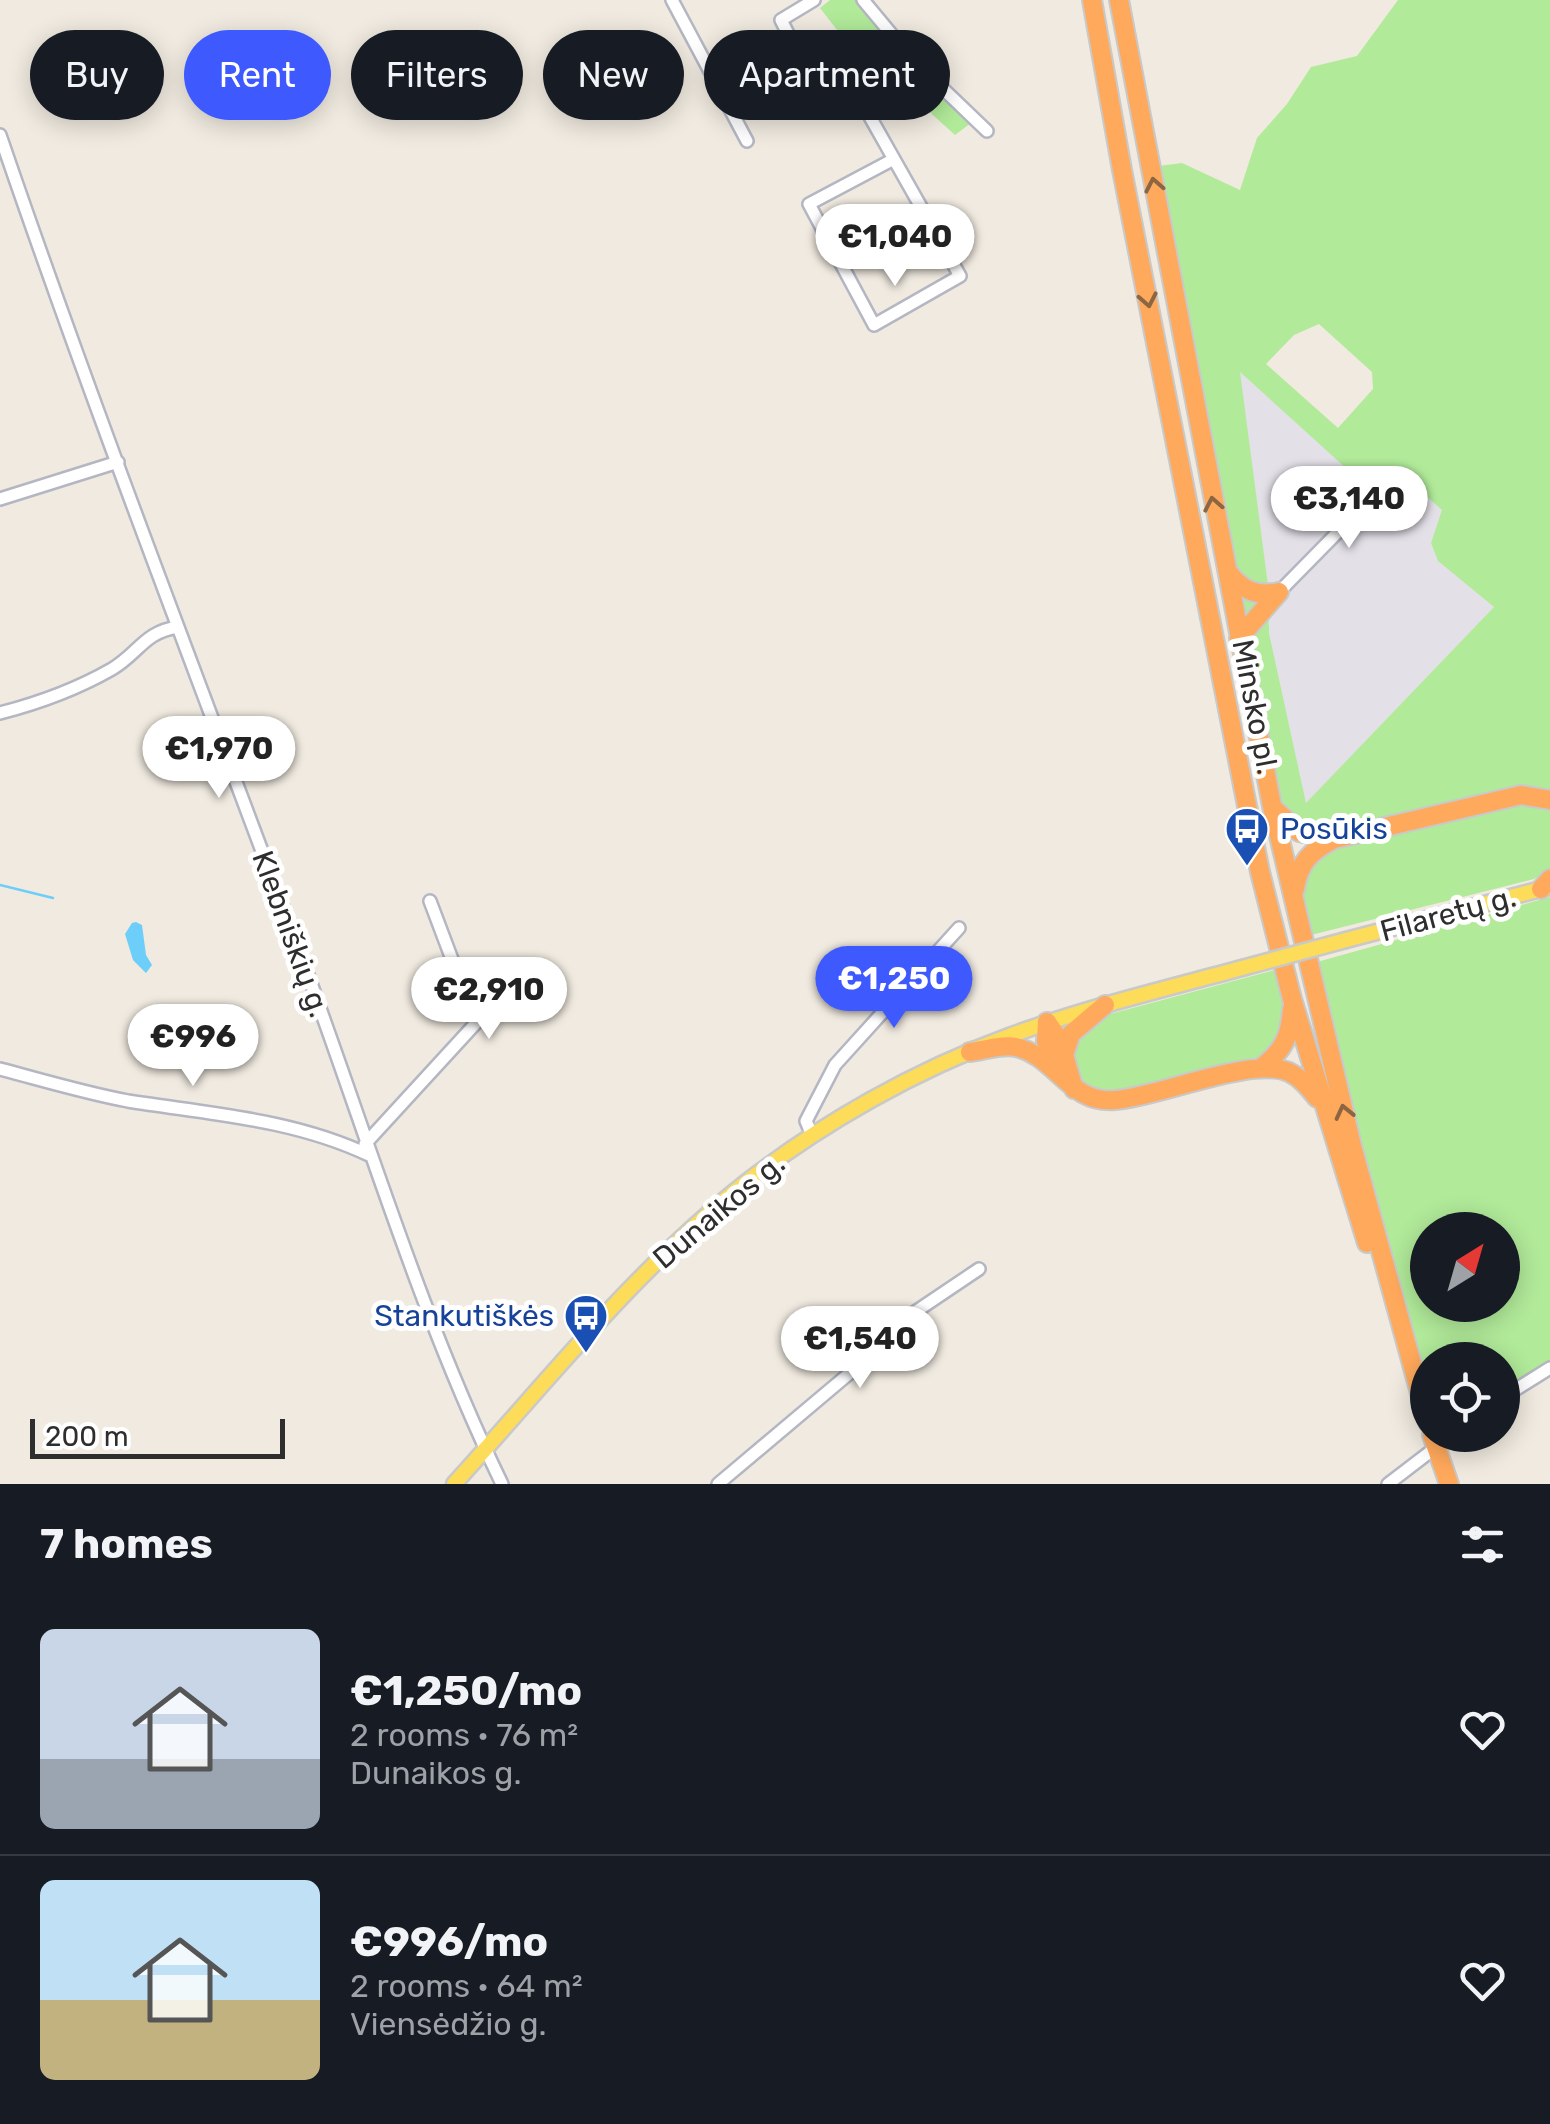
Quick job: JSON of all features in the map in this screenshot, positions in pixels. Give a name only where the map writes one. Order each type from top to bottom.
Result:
[{"type":"highway","name":"Minsko pl.","points":[[1092,0],[1236,755],[1292,999],[1410,1376]]},
{"type":"highway","name":"Minsko pl.","points":[[1119,0],[1272,806],[1352,1146],[1410,1361]]},
{"type":"highway","points":[[1225,569],[1244,589],[1260,595],[1279,592]]},
{"type":"highway","points":[[1238,638],[1279,592]]},
{"type":"highway","points":[[1294,899],[1298,870],[1304,861],[1334,839],[1521,795],[1550,800]]},
{"type":"highway","points":[[1272,806],[1290,828],[1334,839]]},
{"type":"highway","points":[[1262,1068],[1287,1040],[1292,999]]},
{"type":"highway","points":[[1064,1055],[1070,1034],[1105,1005]]},
{"type":"highway","points":[[1047,1022],[1046,1041],[1068,1085]]},
{"type":"highway","points":[[1047,1022],[1057,1033],[1068,1085]]},
{"type":"highway","points":[[970,1052],[1020,1048],[1093,1100],[1113,1101],[1262,1068],[1277,1069],[1300,1079],[1324,1106]]},
{"type":"highway","points":[[1438,1452],[1448,1484]]},
{"type":"main road","name":"Filaretų g.","points":[[1105,1005],[1547,885]]},
{"type":"main road","name":"Dunaikos g.","points":[[454,1484],[680,1239],[746,1182],[812,1135],[970,1052],[1047,1022],[1105,1005]]},
{"type":"street","points":[[672,0],[748,141]]},
{"type":"street","points":[[786,30],[781,20],[814,0]]},
{"type":"street","points":[[863,0],[913,60],[987,131]]},
{"type":"street","points":[[873,120],[960,276],[874,324],[809,204],[894,160]]},
{"type":"street","name":"Klebniškių g.","points":[[0,135],[300,955],[367,1150],[442,1349],[500,1483]]},
{"type":"street","points":[[0,499],[118,462]]},
{"type":"street","points":[[1279,592],[1390,479]]},
{"type":"street","points":[[0,713],[82,685],[118,666],[151,634],[178,627]]},
{"type":"street","points":[[0,1069],[126,1100],[243,1117],[312,1132],[367,1150],[476,1023],[430,900]]},
{"type":"street","points":[[812,1135],[806,1121],[835,1065],[960,928]]},
{"type":"street","points":[[718,1484],[850,1372],[878,1337],[979,1269]]},
{"type":"street","points":[[1520,1387],[1550,1368]]},
{"type":"street","points":[[1388,1484],[1422,1452]]},
{"type":"shaded area","points":[[1239,371],[1369,488],[1397,471],[1443,510],[1431,543],[1438,561],[1494,607],[1306,804],[1269,633],[1268,585]]},
{"type":"green space","points":[[830,0],[857,0],[882,30],[837,30],[820,8]]},
{"type":"green space","points":[[1398,0],[1550,0],[1550,791],[1520,787],[1325,833],[1305,830],[1281,804],[1159,166],[1182,163],[1240,190],[1257,138],[1287,104],[1311,67],[1357,56]],"holes":[[[1319,324],[1372,372],[1373,389],[1338,428],[1266,364],[1294,335]],[[1240,372],[1369,489],[1398,471],[1442,510],[1431,543],[1438,561],[1494,607],[1306,803],[1269,633],[1268,585]]]},
{"type":"green space","points":[[950,102],[971,123],[955,135],[938,120],[950,120]]},
{"type":"green space","points":[[1525,802],[1550,809],[1550,870],[1534,879],[1311,935],[1302,881],[1321,850]]},
{"type":"green space","points":[[1550,897],[1550,1364],[1520,1384],[1520,1342],[1413,1342],[1317,962]]},
{"type":"green space","points":[[1275,970],[1286,1010],[1283,1040],[1259,1061],[1124,1092],[1096,1092],[1080,1084],[1068,1053],[1078,1029],[1099,1017]]},
{"type":"water","points":[[136,922],[142,925],[146,955],[152,965],[146,973],[133,960],[125,934]]},
{"type":"waterway","points":[[0,885],[53,898]]},
{"type":"place","name":"Posūkis","points":[[1247,867]]},
{"type":"place","name":"Stankutiškės","points":[[586,1354]]}]
